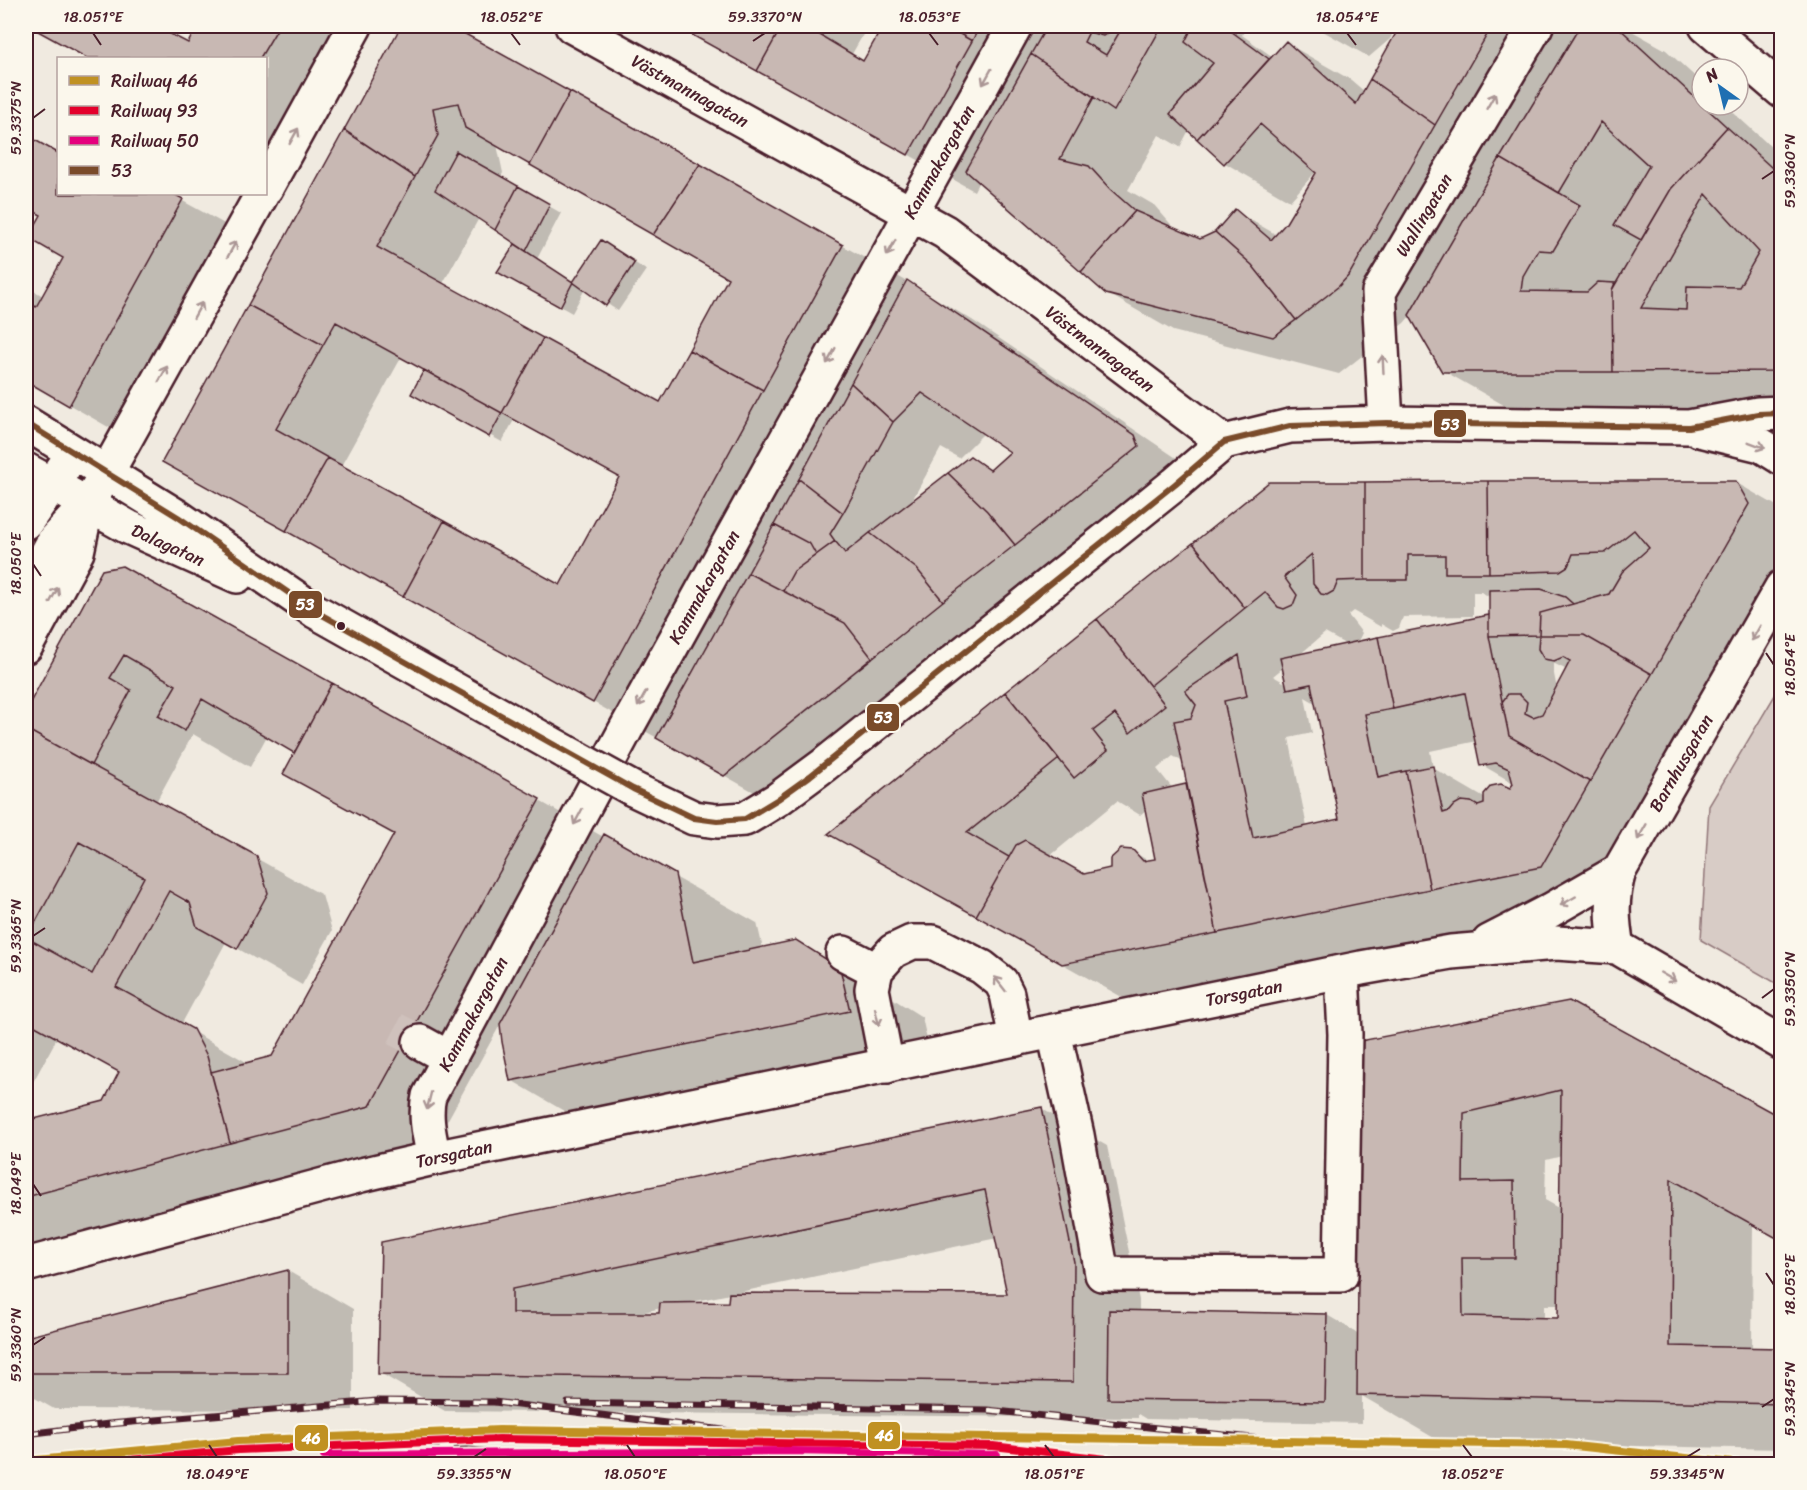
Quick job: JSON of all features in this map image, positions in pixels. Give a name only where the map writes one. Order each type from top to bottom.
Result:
[{"type":"street","points":[[267,186],[355,26]]},
{"type":"street","name":"Västmannagatan","points":[[572,26],[945,232],[1224,442]]},
{"type":"street","name":"Kammakargatan","points":[[434,1158],[427,1120],[426,1106],[429,1096],[631,719],[1015,26]]},
{"type":"street","name":"Wallingatan","points":[[1386,423],[1379,292],[1536,26]]},
{"type":"street","points":[[1706,26],[1782,92]]},
{"type":"street","points":[[26,592],[55,539],[87,505],[106,474],[261,195]]},
{"type":"street","points":[[1224,442],[1290,426],[1386,423],[1689,427],[1758,414],[1782,413]]},
{"type":"street","name":"Dalagatan","points":[[26,423],[178,517],[315,611],[633,789],[694,818],[717,821],[745,819],[817,771],[1175,484],[1224,442]]},
{"type":"street","points":[[1689,427],[1761,445],[1782,458]]},
{"type":"street","points":[[26,522],[39,478],[74,453]]},
{"type":"street","name":"Dalagatan","points":[[39,478],[128,527],[315,611]]},
{"type":"street","points":[[26,646],[77,552],[87,505]]},
{"type":"street","name":"Barnhusgatan","points":[[1617,947],[1612,912],[1613,890],[1619,871],[1782,587]]},
{"type":"street","name":"Torsgatan","points":[[1473,950],[1551,910],[1619,871]]},
{"type":"street","points":[[887,1066],[872,989],[876,970],[893,951],[912,942],[933,942],[982,967],[1001,982],[1007,994],[1016,1039]]},
{"type":"street","name":"Torsgatan","points":[[26,1265],[361,1175],[434,1158],[1342,973],[1473,950],[1556,943],[1617,947]]},
{"type":"street","points":[[1617,947],[1782,1043]]},
{"type":"street","points":[[843,952],[876,970]]},
{"type":"street","points":[[1054,1032],[1077,1135],[1102,1274],[1341,1275],[1346,1034],[1342,973]]},
{"type":"street","points":[[420,1042],[449,1058]]},
{"type":"shaded area","points":[[1781,685],[1781,986],[1701,940],[1709,806]]},
{"type":"building","points":[[35,26],[155,26],[188,43],[197,26],[279,26],[261,57],[85,57],[36,30]]},
{"type":"building","points":[[401,26],[451,26],[570,92],[530,165],[465,128],[458,103],[433,108],[438,135],[415,177],[344,130]]},
{"type":"building","points":[[676,26],[782,26],[757,71]]},
{"type":"building","points":[[782,26],[805,26],[863,61],[883,26],[946,26],[972,41],[908,155],[757,71]]},
{"type":"building","points":[[946,26],[980,26],[972,41]]},
{"type":"building","points":[[1047,26],[1112,26],[1111,31],[1103,36],[1089,32],[1084,42],[1106,55],[1123,26],[1162,26],[1114,111],[1031,54]]},
{"type":"building","points":[[1193,26],[1224,26],[1269,59],[1197,139],[1170,114],[1213,63],[1185,42]]},
{"type":"building","points":[[1400,26],[1492,26],[1435,125],[1370,79]]},
{"type":"building","points":[[1580,26],[1617,26],[1690,93],[1690,117],[1716,117],[1727,127],[1671,189],[1641,240],[1614,225],[1649,166],[1601,122],[1559,193],[1500,158]]},
{"type":"building","points":[[1286,41],[1356,104],[1370,79],[1435,125],[1349,275],[1339,286],[1296,320],[1252,265],[1215,232],[1235,209],[1271,240],[1286,223],[1316,173],[1260,124],[1224,164],[1197,139]]},
{"type":"building","points":[[1031,54],[1094,97],[1060,159],[1089,166],[1135,211],[1081,272],[966,171]]},
{"type":"building","points":[[570,92],[700,164],[653,235],[530,165]]},
{"type":"building","points":[[1727,127],[1782,177],[1782,371],[1613,372],[1612,290],[1671,189]],"holes":[[[1706,194],[1759,252],[1739,287],[1687,286],[1686,310],[1641,308]]]},
{"type":"building","points":[[344,130],[415,177],[377,247],[543,338],[502,413],[336,322],[323,345],[248,305]]},
{"type":"building","points":[[26,135],[57,152],[57,195],[176,195],[183,199],[69,406],[26,381],[26,301],[36,307],[63,258],[28,238],[41,215],[26,207]]},
{"type":"building","points":[[456,151],[518,186],[495,230],[435,190]]},
{"type":"building","points":[[1500,158],[1580,205],[1553,251],[1538,250],[1523,276],[1521,291],[1587,292],[1598,282],[1615,283],[1612,290],[1613,372],[1442,372],[1409,315]]},
{"type":"building","points":[[700,164],[843,245],[763,390],[689,350],[728,278],[653,235]]},
{"type":"building","points":[[518,186],[550,204],[526,251],[495,230]]},
{"type":"building","points":[[1135,211],[1200,239],[1215,232],[1252,265],[1296,320],[1273,337],[1106,294],[1081,272]]},
{"type":"building","points":[[601,240],[635,262],[606,306],[573,282]]},
{"type":"building","points":[[515,244],[573,282],[560,307],[497,272]]},
{"type":"building","points":[[907,280],[1135,435],[1139,446],[1015,545],[987,511],[948,473],[970,456],[990,470],[1010,452],[922,393],[893,422],[851,383]]},
{"type":"building","points":[[248,305],[323,345],[276,429],[328,458],[286,531],[162,462]]},
{"type":"building","points":[[543,338],[660,402],[689,350],[763,390],[593,703],[403,597],[444,521],[560,585],[619,477],[502,413]]},
{"type":"building","points":[[424,370],[502,413],[489,437],[411,394]]},
{"type":"building","points":[[851,383],[893,422],[843,513],[799,479]]},
{"type":"building","points":[[328,458],[444,521],[403,597],[286,531]]},
{"type":"building","points":[[948,473],[987,511],[1015,545],[943,601],[917,569],[870,533]]},
{"type":"building","points":[[799,479],[843,513],[830,534],[835,541],[816,555],[810,544],[774,525]]},
{"type":"building","points":[[1488,481],[1489,573],[1445,573],[1445,555],[1408,555],[1408,580],[1365,580],[1365,482]]},
{"type":"building","points":[[1488,481],[1736,481],[1749,504],[1652,674],[1584,635],[1539,635],[1540,613],[1609,594],[1622,572],[1649,548],[1634,530],[1605,553],[1573,554],[1568,566],[1560,571],[1489,573]]},
{"type":"building","points":[[1269,482],[1365,482],[1365,580],[1338,581],[1334,591],[1327,595],[1321,594],[1313,584],[1312,554],[1284,577],[1297,595],[1293,605],[1284,609],[1278,607],[1265,592],[1245,608],[1193,543]]},
{"type":"building","points":[[774,525],[810,544],[816,555],[794,571],[783,591],[748,573]]},
{"type":"building","points":[[870,533],[917,569],[943,601],[872,658],[845,623],[783,591],[794,571],[835,541],[845,553]]},
{"type":"building","points":[[1193,543],[1245,608],[1150,686],[1097,619]]},
{"type":"building","points":[[122,566],[332,683],[294,753],[202,699],[185,731],[158,716],[176,685],[124,655],[110,678],[131,690],[91,765],[26,729],[26,710],[102,570]]},
{"type":"building","points":[[748,573],[845,623],[872,658],[724,776],[656,738]]},
{"type":"building","points":[[1541,589],[1565,597],[1573,604],[1540,613],[1539,635],[1489,636],[1489,590]]},
{"type":"building","points":[[1489,615],[1489,636],[1509,736],[1590,782],[1541,867],[1430,889],[1406,771],[1433,766],[1443,813],[1461,801],[1471,802],[1478,806],[1484,804],[1484,794],[1491,786],[1501,784],[1510,788],[1513,784],[1509,769],[1496,763],[1480,766],[1465,693],[1393,709],[1378,637]]},
{"type":"building","points":[[1097,619],[1165,705],[1130,733],[1115,714],[1093,731],[1108,750],[1074,778],[1005,692]]},
{"type":"building","points":[[1539,635],[1584,635],[1652,674],[1590,782],[1509,736],[1502,702],[1508,694],[1519,694],[1527,702],[1525,713],[1533,717],[1542,714],[1570,661],[1563,657],[1554,661],[1544,659],[1538,649]]},
{"type":"building","points":[[1378,637],[1393,709],[1365,714],[1378,777],[1406,771],[1430,889],[1217,933],[1174,721],[1191,718],[1196,705],[1185,691],[1239,655],[1247,696],[1224,701],[1253,838],[1339,819],[1311,684],[1287,689],[1280,658]]},
{"type":"building","points":[[332,683],[540,799],[370,1106],[230,1143],[211,1072],[272,1056],[394,834],[283,774]]},
{"type":"building","points":[[1005,692],[1059,759],[967,833],[1009,857],[976,916],[828,834]]},
{"type":"building","points":[[26,729],[257,856],[268,893],[237,949],[197,927],[190,903],[169,891],[116,987],[193,1029],[207,1056],[230,1143],[26,1197],[26,1121],[104,1101],[119,1072],[26,1021]],"holes":[[[79,842],[144,877],[92,974],[27,938]]]},
{"type":"building","points":[[1186,784],[1217,933],[1062,964],[976,916],[1016,845],[1025,840],[1084,874],[1110,868],[1110,859],[1121,849],[1133,850],[1143,861],[1155,859],[1142,794]]},
{"type":"building","points":[[604,834],[675,874],[693,962],[796,940],[840,968],[850,1011],[510,1081],[500,1024]]},
{"type":"building","points":[[1569,1001],[1782,1118],[1782,1241],[1671,1179],[1670,1346],[1782,1348],[1782,1404],[1357,1395],[1360,1041]],"holes":[[[1561,1090],[1558,1318],[1463,1316],[1462,1258],[1515,1258],[1514,1181],[1463,1182],[1464,1113]]]},
{"type":"building","points":[[1042,1107],[1074,1262],[1073,1382],[378,1374],[381,1242]],"holes":[[[985,1190],[1007,1294],[729,1293],[728,1302],[660,1303],[659,1313],[512,1313],[512,1289]]]},
{"type":"building","points":[[288,1270],[288,1373],[26,1373],[26,1337]]},
{"type":"building","points":[[1109,1310],[1327,1314],[1325,1402],[1108,1399]]},
{"type":"tunnel","points":[[395,1029],[420,1042]]},
{"type":"railway","points":[[26,1434],[109,1424],[377,1401],[494,1402],[1002,1464]]},
{"type":"railway","points":[[568,1403],[987,1410],[1262,1439]]},
{"type":"railway","points":[[300,1439],[389,1442],[614,1464]]},
{"type":"rail line","name":"46","points":[[26,1461],[238,1441],[499,1430],[1566,1445],[1742,1464]]},
{"type":"rail line","name":"93","points":[[85,1464],[239,1450],[499,1439],[993,1446],[1150,1464]]},
{"type":"rail line","name":"50","points":[[324,1455],[788,1451],[997,1455]]},
{"type":"transit line","name":"53","points":[[26,423],[178,517],[315,611],[633,789],[694,818],[717,821],[745,819],[810,776],[1175,484],[1224,442],[1290,426],[1386,423],[1689,427],[1758,414],[1782,413]]}]
